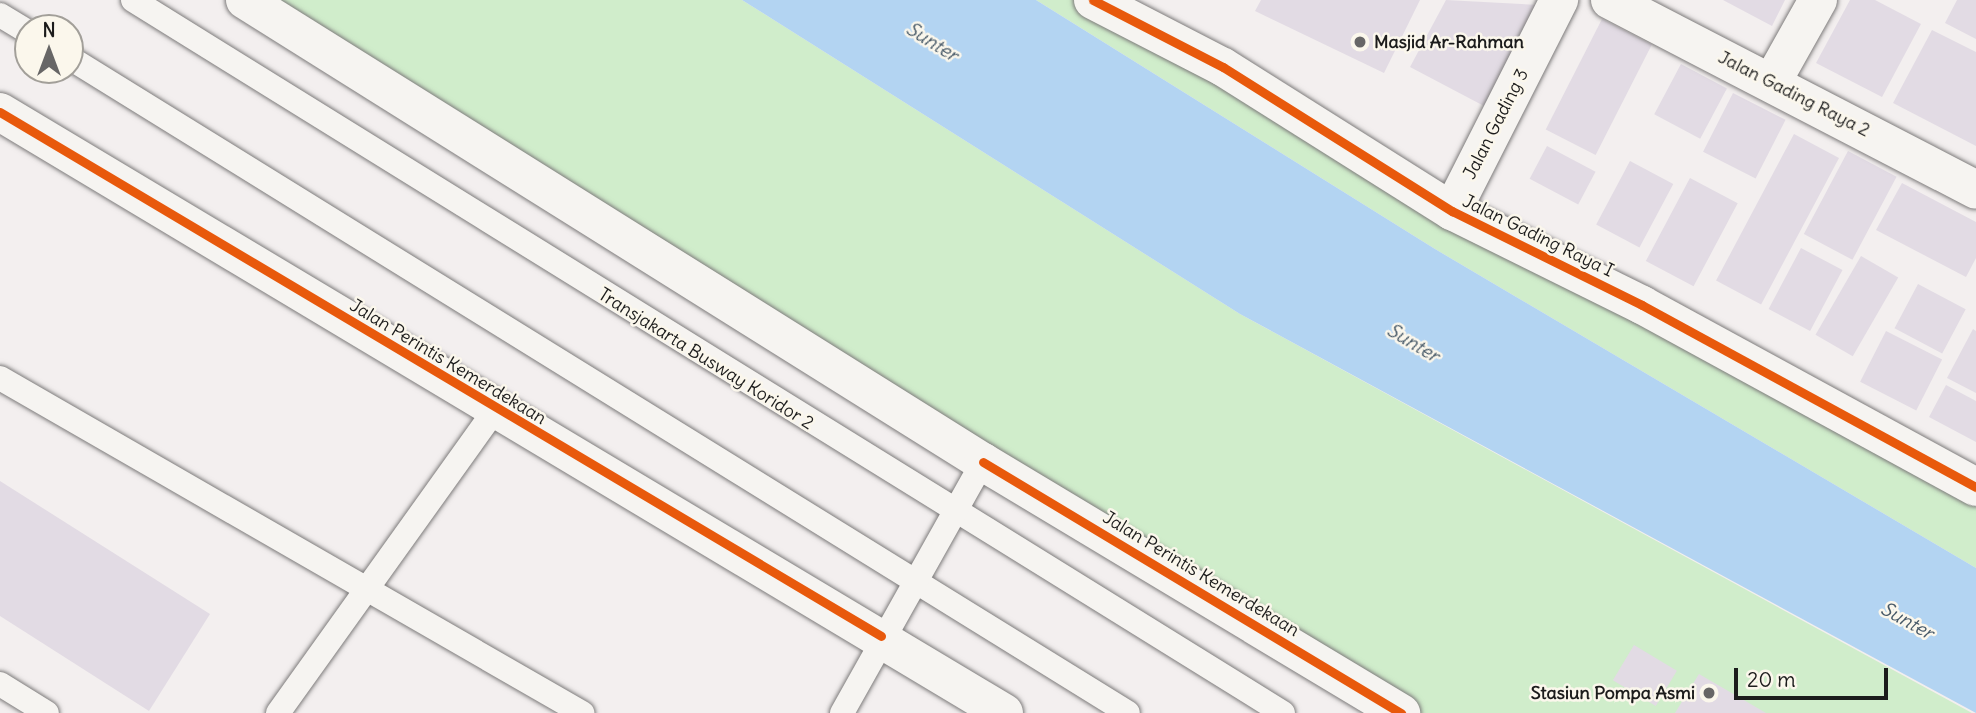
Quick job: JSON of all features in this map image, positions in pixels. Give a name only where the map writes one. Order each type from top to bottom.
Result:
[{"type":"main road","name":"Jalan Perintis Kemerdekaan","points":[[244,0],[984,462],[1401,713]]},
{"type":"main road","name":"Jalan Gading Raya I","points":[[1093,0],[1223,66],[1452,211],[1642,305],[1976,487]]},
{"type":"main road","name":"Jalan Gading 3","points":[[1452,211],[1559,0]]},
{"type":"main road","name":"Jalan Gading Raya 2","points":[[1611,0],[1976,190]]},
{"type":"main road","points":[[1772,82],[1818,0]]},
{"type":"main road","name":"Jalan Perintis Kemerdekaan","points":[[0,111],[881,636],[1004,713]]},
{"type":"lane","name":"Transjakarta Busway Koridor 2","points":[[133,0],[952,513],[1283,713]]},
{"type":"lane","points":[[84,67],[1128,713]]},
{"type":"lane","points":[[0,378],[372,589],[582,713]]},
{"type":"lane","points":[[278,713],[372,589],[496,408]]},
{"type":"lane","points":[[842,713],[881,636],[984,462]]},
{"type":"lane","points":[[0,684],[47,713]]},
{"type":"green space","points":[[260,0],[742,0],[1240,314],[1972,713],[1420,713]]},
{"type":"green space","points":[[1036,0],[1090,0],[1976,491],[1976,568],[1435,249]]},
{"type":"water","name":"Sunter","points":[[742,0],[1036,0],[1435,249],[1976,568],[1976,713],[1240,314]]},
{"type":"building","name":"Masjid Ar-Rahman","points":[[1261,0],[1420,0],[1384,73],[1255,11]]},
{"type":"building","points":[[1446,0],[1539,5],[1484,106],[1410,67]]},
{"type":"building","points":[[1723,0],[1785,0],[1772,26]]},
{"type":"building","points":[[1850,0],[1875,0],[1921,24],[1882,97],[1816,63]]},
{"type":"building","points":[[1957,0],[1976,0],[1976,39],[1945,23]]},
{"type":"building","points":[[1602,19],[1652,44],[1596,155],[1546,129]]},
{"type":"building","points":[[1932,30],[1976,52],[1976,146],[1893,103]]},
{"type":"building","points":[[1681,64],[1727,88],[1700,139],[1654,114]]},
{"type":"building","points":[[1733,93],[1786,120],[1756,179],[1703,152]]},
{"type":"building","points":[[1794,134],[1839,158],[1761,305],[1716,281]]},
{"type":"building","points":[[1547,146],[1596,172],[1578,204],[1530,179]]},
{"type":"building","points":[[1848,151],[1897,177],[1852,260],[1804,234]]},
{"type":"building","points":[[1630,161],[1673,184],[1639,248],[1596,225]]},
{"type":"building","points":[[1690,178],[1738,203],[1694,286],[1646,261]]},
{"type":"building","points":[[1902,183],[1976,222],[1976,258],[1966,277],[1876,230]]},
{"type":"building","points":[[1801,248],[1842,270],[1810,331],[1769,309]]},
{"type":"building","points":[[1861,256],[1898,278],[1853,356],[1816,335]]},
{"type":"building","points":[[1918,284],[1966,309],[1942,353],[1895,328]]},
{"type":"building","points":[[1973,329],[1976,331],[1976,393],[1947,378]]},
{"type":"building","points":[[1886,331],[1942,360],[1916,410],[1860,382]]},
{"type":"building","points":[[1946,385],[1976,401],[1976,442],[1929,417]]},
{"type":"building","points":[[0,481],[210,614],[149,711],[0,616]]},
{"type":"building","points":[[1634,645],[1677,671],[1656,706],[1613,680]]},
{"type":"building","name":"Stasiun Pompa Asmi","points":[[1699,674],[1766,713],[1675,713]]},
{"type":"cycle path","points":[[1093,0],[1223,67],[1452,211],[1642,305],[1976,487]]},
{"type":"cycle path","points":[[0,112],[881,636]]},
{"type":"cycle path","points":[[983,462],[1401,713]]},
{"type":"place","name":"Masjid Ar-Rahman","points":[[1360,42]]},
{"type":"place","name":"Stasiun Pompa Asmi","points":[[1709,693]]}]
